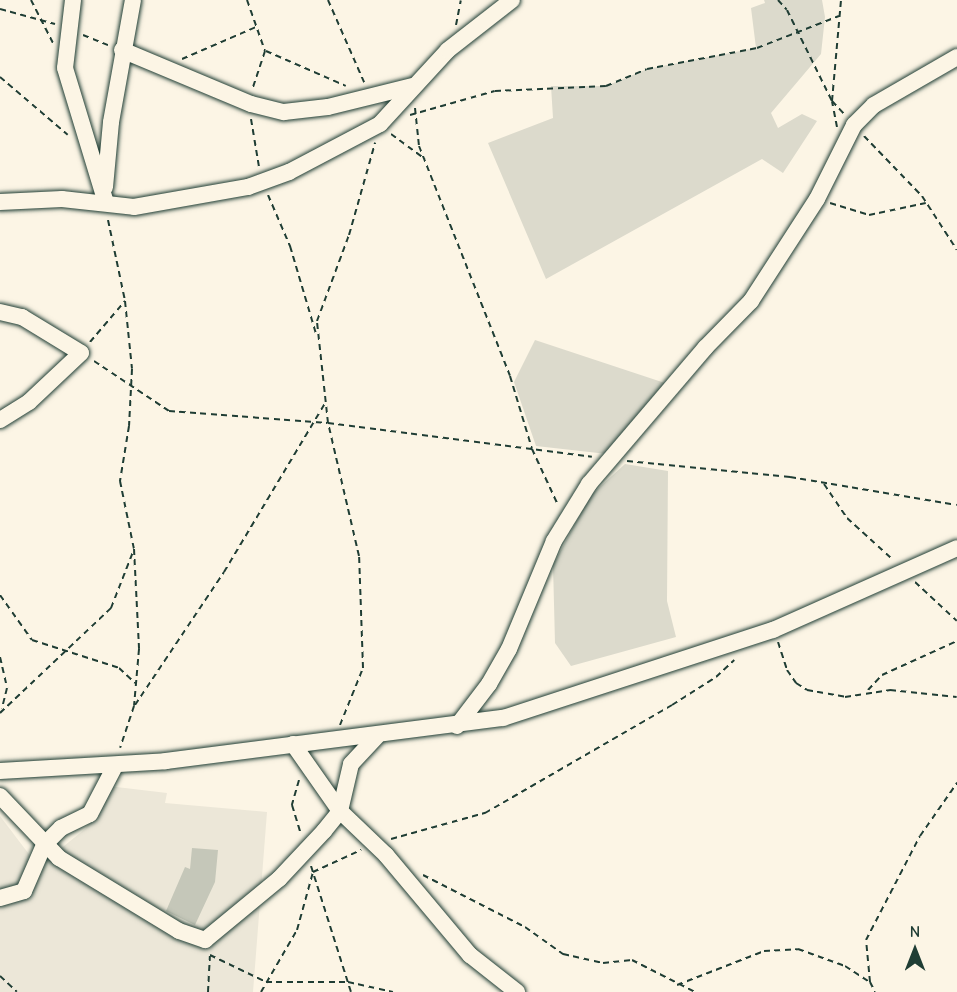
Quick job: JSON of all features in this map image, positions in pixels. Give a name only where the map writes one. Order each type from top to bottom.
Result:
[{"type":"street","points":[[74,0],[65,68],[106,203]]},
{"type":"street","points":[[106,203],[104,172],[122,50],[134,0]]},
{"type":"street","points":[[0,202],[62,199],[134,207],[248,187],[289,172],[380,124],[472,27],[512,0]]},
{"type":"street","points":[[122,50],[251,104],[284,111],[370,99],[418,85]]},
{"type":"street","points":[[457,726],[489,684],[509,649],[564,524],[589,484],[614,460],[705,348],[751,301],[817,199],[841,145],[854,125],[874,105],[957,57]]},
{"type":"street","points":[[0,312],[22,317],[81,353],[29,402],[0,420]]},
{"type":"street","points":[[0,771],[73,764],[115,766],[336,738],[377,736],[503,718],[583,695],[773,630],[957,548]]},
{"type":"street","points":[[0,796],[45,845],[95,883],[207,948],[307,852],[340,811],[351,764],[377,736]]},
{"type":"street","points":[[293,744],[304,763],[340,811],[375,844],[470,955],[517,992]]},
{"type":"street","points":[[0,898],[24,891],[45,845],[62,828],[90,814],[115,766]]},
{"type":"path","points":[[31,0],[65,68]]},
{"type":"path","points":[[778,0],[832,100],[926,203],[957,250]]},
{"type":"path","points":[[841,0],[832,100],[841,145]]},
{"type":"path","points":[[403,117],[495,91],[606,86],[647,69],[757,48],[798,34],[838,16]]},
{"type":"path","points":[[166,67],[256,27]]},
{"type":"path","points":[[265,51],[370,99]]},
{"type":"path","points":[[0,77],[90,153]]},
{"type":"path","points":[[418,85],[415,114],[419,146],[510,376],[532,449],[550,481],[564,524]]},
{"type":"path","points":[[336,738],[363,668],[359,556],[328,423],[316,321],[349,235],[380,124]]},
{"type":"path","points":[[817,199],[869,215],[926,203]]},
{"type":"path","points":[[106,203],[125,301],[133,390],[120,481],[134,549],[139,649],[134,706],[115,766]]},
{"type":"path","points":[[125,301],[81,353],[133,390],[169,411],[328,423],[614,460],[762,473],[957,505]]},
{"type":"path","points":[[134,706],[224,572],[317,422],[326,400]]},
{"type":"path","points":[[824,484],[847,518],[887,552],[901,572],[957,621]]},
{"type":"path","points":[[1,712],[111,608],[134,549]]},
{"type":"path","points":[[0,595],[32,640],[119,668],[136,684]]},
{"type":"path","points":[[773,630],[796,683],[829,696],[868,690],[957,696]]},
{"type":"path","points":[[868,690],[882,675],[957,641]]},
{"type":"path","points":[[313,872],[375,844],[485,813],[672,705],[716,677],[738,656]]},
{"type":"path","points":[[0,657],[7,688],[1,712]]},
{"type":"path","points":[[304,763],[292,805],[351,992]]},
{"type":"path","points":[[875,992],[870,982],[866,940],[920,836],[957,783]]},
{"type":"path","points":[[416,871],[525,927],[563,954],[603,963],[632,960],[661,972],[677,985],[695,992]]},
{"type":"path","points":[[261,992],[297,930],[313,872]]},
{"type":"path","points":[[207,948],[266,982],[348,982],[393,992]]},
{"type":"path","points":[[207,948],[208,992]]},
{"type":"path","points":[[677,985],[764,951],[798,949],[845,966],[870,982]]},
{"type":"path","points":[[0,976],[17,992]]},
{"type":"shaded area","points":[[764,0],[822,0],[825,17],[821,54],[771,113],[778,128],[802,114],[817,121],[783,173],[762,159],[546,279],[488,143],[553,118],[551,86],[606,86],[647,69],[756,48],[751,8],[765,3]]},
{"type":"shaded area","points":[[535,340],[680,388],[616,455],[536,446],[514,382]]},
{"type":"shaded area","points":[[625,464],[668,471],[667,601],[676,637],[571,666],[555,643],[553,565],[590,496]]},
{"type":"shaded area","points":[[108,786],[167,793],[165,803],[267,812],[253,992],[0,992],[0,816],[41,870],[48,859],[85,829],[97,814]]},
{"type":"building","points":[[192,848],[218,850],[215,882],[195,925],[166,911],[185,867],[190,869]]}]
